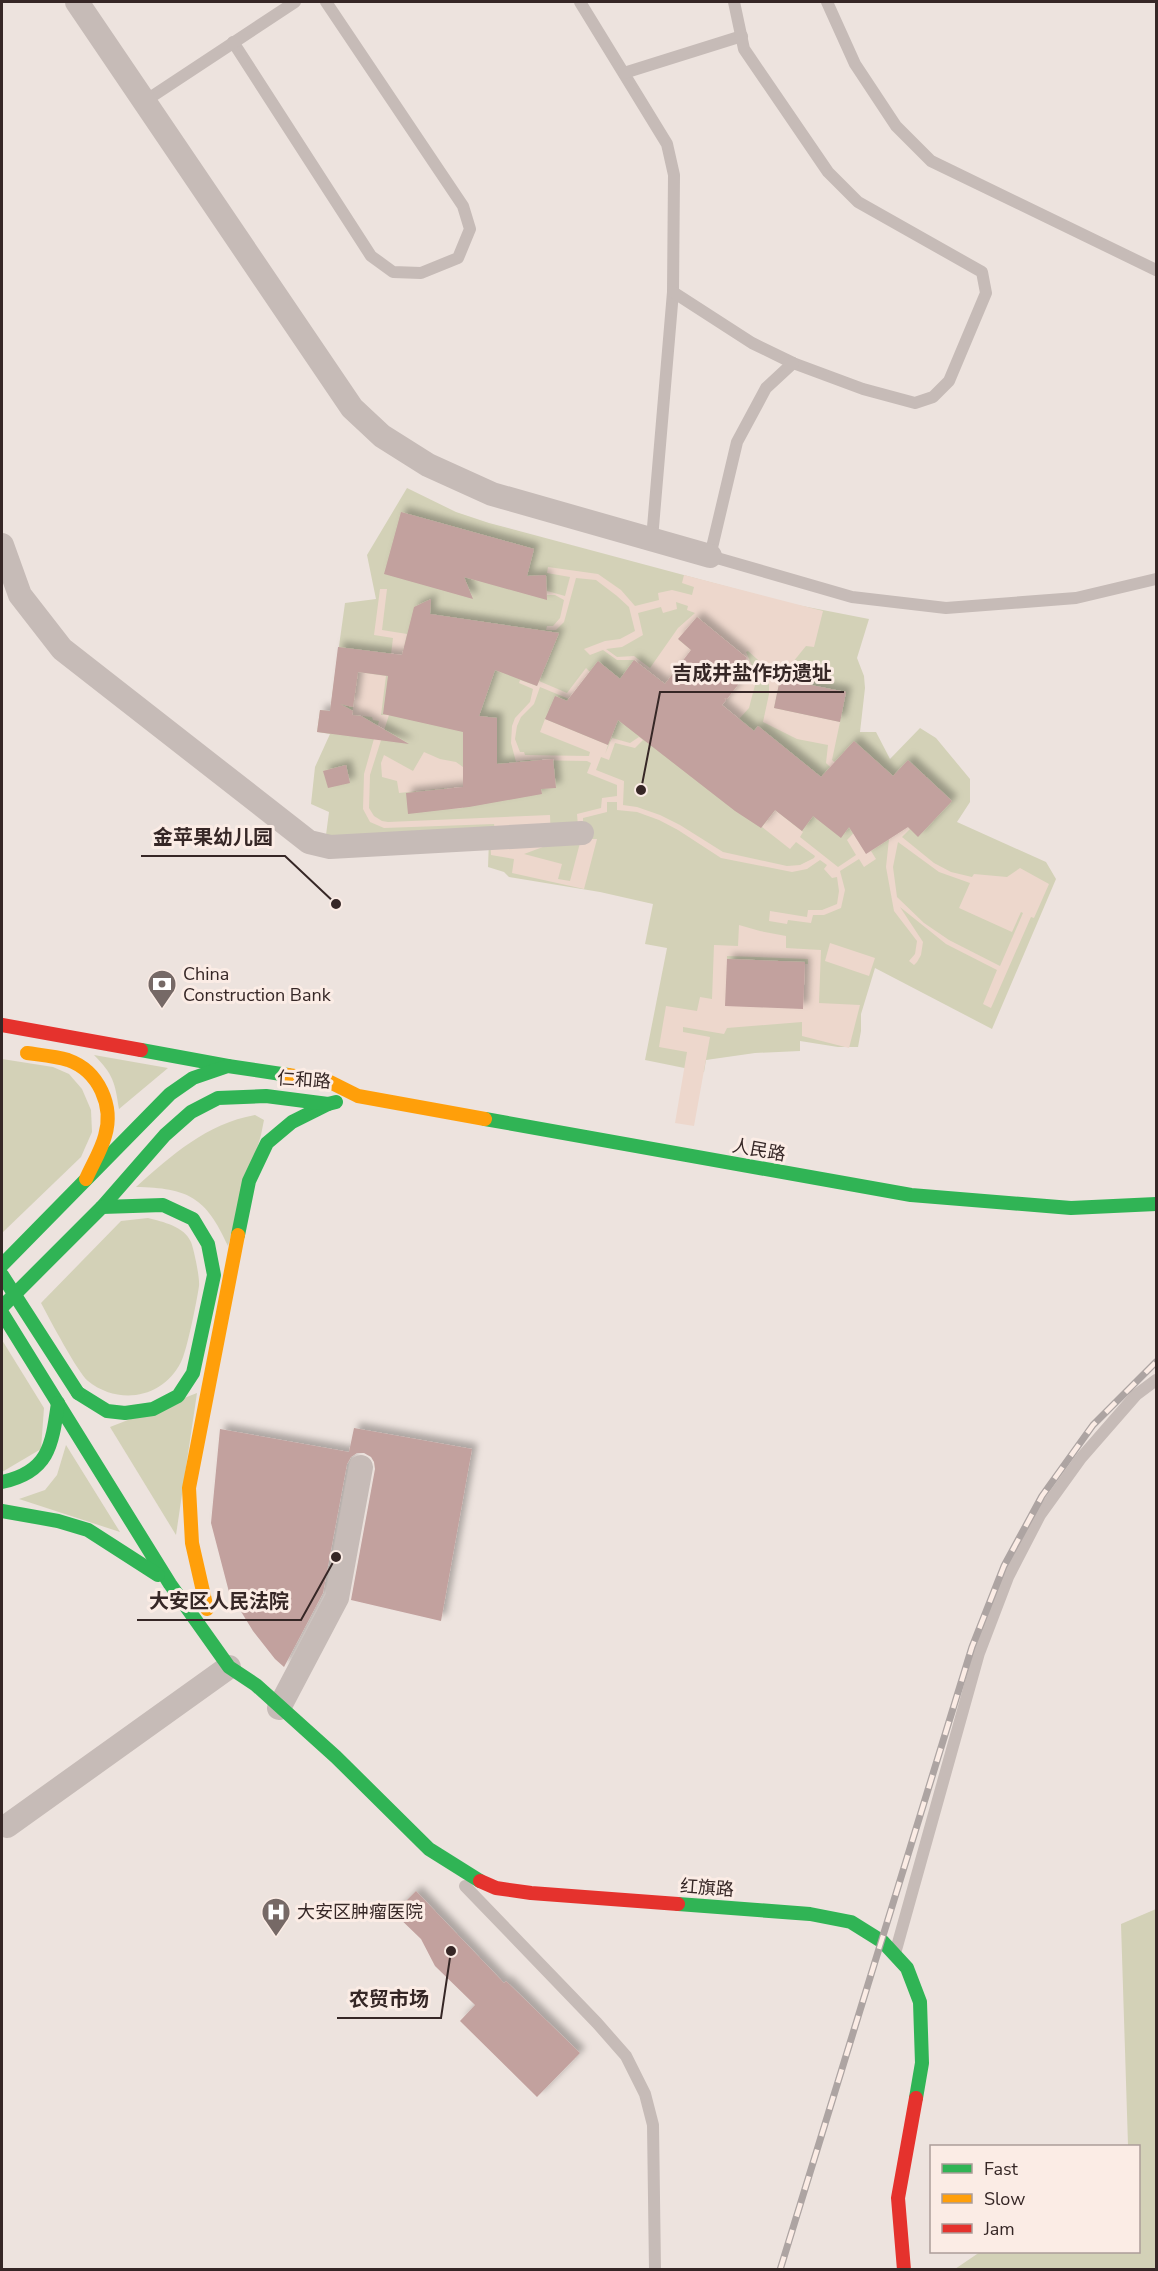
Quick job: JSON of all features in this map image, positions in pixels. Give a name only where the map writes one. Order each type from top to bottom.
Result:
[{"type":"main road","points":[[2,1025],[228,1066]]},
{"type":"main road","points":[[13,1050],[70,1060],[86,1068],[101,1088],[106,1109],[106,1133],[85,1182]]},
{"type":"main road","name":"仁和路","points":[[2,1265],[170,1094],[193,1078],[228,1066],[328,1081],[358,1096]]},
{"type":"main road","name":"仁和路","points":[[2,1307],[102,1207],[165,1135],[191,1113],[218,1098],[266,1096],[328,1104],[358,1096]]},
{"type":"main road","name":"人民路","points":[[358,1096],[911,1195],[1071,1208],[1156,1204]]},
{"type":"main road","points":[[186,1573],[210,1613],[192,1543],[189,1488],[249,1181],[267,1143],[292,1122],[328,1104]]},
{"type":"main road","points":[[78,1394],[107,1411],[124,1413],[153,1409],[178,1396],[193,1373],[214,1275],[208,1244],[193,1219],[163,1205],[102,1207]]},
{"type":"main road","points":[[2,1275],[90,1413]]},
{"type":"main road","points":[[2,1313],[170,1584]]},
{"type":"main road","points":[[2,1482],[30,1473],[45,1459],[54,1433],[58,1403]]},
{"type":"main road","points":[[2,1512],[28,1515],[86,1529],[128,1553],[170,1584]]},
{"type":"main road","name":"红旗路","points":[[170,1584],[236,1663],[279,1708],[336,1757],[429,1849],[469,1875],[496,1888],[531,1893],[810,1914],[851,1922],[883,1942],[907,1968],[920,2002],[922,2063],[898,2198],[904,2270]]},
{"type":"street","points":[[77,2],[352,408],[382,436],[428,465],[492,494],[710,556]]},
{"type":"street","points":[[2,545],[20,595],[62,649],[309,842],[330,847],[582,833]]},
{"type":"street","points":[[279,1708],[337,1598],[361,1467]]},
{"type":"street","points":[[4,1829],[236,1663]]},
{"type":"lane","points":[[145,101],[295,2]]},
{"type":"lane","points":[[233,42],[371,256],[393,272],[421,273],[458,258],[470,229],[463,206],[326,2]]},
{"type":"lane","points":[[580,2],[668,144],[674,175],[673,292],[652,540]]},
{"type":"lane","points":[[673,292],[752,343],[793,363],[863,389],[915,403],[933,397],[949,381],[986,293],[982,272],[858,202],[828,172],[744,49],[734,2]]},
{"type":"lane","points":[[827,2],[855,64],[896,126],[931,161],[1156,270]]},
{"type":"lane","points":[[624,73],[742,36]]},
{"type":"lane","points":[[793,363],[766,388],[737,442],[710,556],[852,597],[946,608],[1076,598],[1156,579]]},
{"type":"lane","points":[[895,1954],[979,1653],[1008,1577],[1040,1515],[1081,1458],[1136,1395],[1156,1380]]},
{"type":"lane","points":[[429,1849],[626,2056],[645,2094],[653,2126],[655,2270]]},
{"type":"shaded area","points":[[407,488],[456,512],[489,523],[792,604],[869,619],[857,658],[864,676],[865,688],[860,732],[876,732],[890,759],[920,728],[936,738],[970,779],[970,802],[957,822],[1046,862],[1056,879],[992,1029],[875,968],[861,1014],[858,1047],[838,1047],[800,1041],[800,1051],[755,1053],[706,1060],[704,1072],[645,1060],[667,948],[645,944],[653,904],[600,892],[509,877],[504,872],[488,867],[489,840],[326,835],[329,812],[311,804],[315,767],[330,734],[317,732],[320,710],[330,711],[345,603],[376,599],[367,555]]},
{"type":"shaded area","points":[[548,567],[598,574],[621,590],[635,606],[659,600],[658,593],[672,590],[692,595],[694,587],[682,583],[684,575],[823,611],[814,647],[806,646],[780,678],[774,708],[840,722],[832,760],[910,829],[902,837],[934,863],[951,872],[972,877],[974,874],[1007,877],[1020,868],[1049,884],[1034,918],[1031,917],[991,1008],[983,1004],[997,970],[946,944],[900,907],[923,942],[921,955],[917,962],[914,965],[909,961],[915,954],[917,941],[894,911],[886,867],[889,839],[866,854],[871,851],[876,859],[864,867],[859,859],[840,871],[845,890],[841,908],[824,915],[813,915],[811,923],[788,920],[787,924],[769,921],[770,911],[807,917],[808,910],[822,910],[837,904],[839,891],[837,877],[832,878],[824,869],[827,865],[820,860],[807,869],[792,872],[721,858],[659,820],[637,812],[617,810],[617,802],[607,802],[607,812],[583,818],[583,826],[578,826],[577,814],[601,808],[602,798],[617,796],[617,785],[587,773],[591,763],[587,761],[526,760],[516,762],[511,743],[515,718],[530,702],[533,689],[519,683],[520,680],[537,686],[539,681],[567,693],[586,668],[590,672],[569,699],[540,687],[534,704],[521,717],[517,726],[515,739],[520,752],[524,752],[525,755],[589,756],[590,752],[540,732],[545,719],[608,745],[605,754],[612,738],[630,743],[639,737],[643,740],[635,748],[615,743],[609,760],[601,757],[596,770],[624,781],[623,805],[660,815],[723,852],[787,866],[800,865],[815,856],[796,842],[790,849],[762,827],[775,810],[803,832],[800,837],[838,867],[856,855],[847,840],[866,820],[847,783],[826,763],[828,745],[797,739],[763,722],[769,694],[769,678],[766,667],[748,651],[746,652],[753,668],[755,685],[749,708],[739,719],[676,669],[665,684],[634,660],[617,660],[603,650],[590,655],[584,649],[605,641],[620,639],[635,631],[629,607],[596,580],[576,578],[564,622],[556,630],[546,630],[547,626],[553,626],[560,618],[564,600],[555,595],[547,595],[547,591],[565,596],[570,577],[547,573]],"holes":[[[676,602],[688,606],[687,610],[695,613],[678,628],[650,668],[634,656],[617,657],[606,649],[622,647],[643,635],[638,613],[661,607],[663,613],[677,609]],[[697,617],[746,658],[739,667],[747,674],[736,687],[679,640]],[[898,842],[939,872],[970,883],[959,908],[1012,932],[1021,912],[1023,913],[1000,966],[949,940],[924,923],[897,897],[893,867]]]},
{"type":"shaded area","points":[[380,589],[387,589],[382,630],[407,634],[398,672],[389,671],[393,638],[374,635]]},
{"type":"shaded area","points":[[358,672],[386,676],[381,715],[389,715],[370,775],[369,808],[374,816],[388,822],[550,815],[551,844],[524,854],[562,864],[558,879],[570,881],[581,839],[597,839],[584,889],[512,873],[514,859],[491,855],[490,831],[495,831],[494,824],[384,828],[370,822],[363,809],[364,774],[379,721],[373,720],[372,717],[352,715]]},
{"type":"shaded area","points":[[424,752],[440,759],[456,762],[463,767],[463,808],[449,809],[447,788],[399,793],[397,781],[382,777],[381,763],[384,755],[413,771]]},
{"type":"shaded area","points":[[739,925],[786,936],[786,948],[821,950],[819,1003],[860,1005],[849,1048],[802,1036],[802,1022],[727,1028],[724,1034],[683,1027],[683,1032],[710,1037],[694,1126],[675,1123],[687,1052],[659,1047],[666,1006],[697,1011],[700,997],[712,999],[714,945],[738,946]],"holes":[[[727,956],[808,959],[808,964],[727,961]]]},
{"type":"shaded area","points":[[830,943],[875,958],[869,976],[825,961]]},
{"type":"shaded area","points":[[94,1055],[168,1068],[119,1109],[112,1079]]},
{"type":"shaded area","points":[[2,1059],[53,1067],[69,1074],[82,1089],[91,1110],[92,1132],[81,1157],[2,1233]]},
{"type":"shaded area","points":[[255,1115],[264,1120],[261,1135],[228,1246],[212,1216],[193,1198],[169,1190],[136,1187],[205,1133],[237,1119]]},
{"type":"shaded area","points":[[148,1218],[178,1228],[188,1237],[196,1264],[198,1293],[189,1337],[181,1362],[173,1374],[163,1384],[152,1390],[139,1394],[113,1394],[100,1389],[83,1376],[41,1303],[121,1221]]},
{"type":"shaded area","points":[[2,1340],[44,1408],[41,1449],[2,1472]]},
{"type":"shaded area","points":[[197,1393],[176,1535],[110,1427]]},
{"type":"shaded area","points":[[66,1445],[120,1532],[19,1499],[45,1490],[57,1475]]},
{"type":"shaded area","points":[[1156,1909],[1156,2269],[955,2269],[979,2253],[1140,2253],[1140,2145],[1128,2145],[1121,1924]]},
{"type":"building","points":[[401,512],[534,549],[527,576],[546,575],[547,600],[464,577],[473,599],[384,574]]},
{"type":"building","points":[[431,599],[430,614],[559,633],[537,686],[495,670],[479,716],[497,718],[497,764],[553,759],[556,788],[541,789],[542,794],[469,807],[408,814],[406,793],[463,787],[463,732],[383,714],[388,676],[358,672],[353,707],[340,704],[353,711],[352,715],[361,716],[409,744],[317,732],[320,710],[330,711],[338,647],[402,655],[414,607]]},
{"type":"building","points":[[697,617],[747,658],[739,667],[747,673],[727,699],[724,698],[726,700],[722,705],[754,731],[758,726],[821,777],[854,741],[893,776],[908,760],[952,801],[918,837],[908,827],[866,854],[849,827],[841,838],[813,816],[802,831],[775,810],[761,828],[735,811],[618,720],[608,745],[545,719],[555,696],[567,701],[598,661],[620,679],[634,660],[665,684],[691,650],[678,639]]},
{"type":"building","points":[[780,679],[846,692],[840,722],[774,708]]},
{"type":"building","points":[[346,765],[350,783],[328,788],[323,771]]},
{"type":"building","points":[[727,959],[805,962],[803,1009],[725,1006]]},
{"type":"building","points":[[354,1428],[472,1449],[441,1621],[351,1600],[375,1469],[371,1457],[364,1453],[357,1453],[347,1464],[323,1593],[284,1667],[253,1631],[229,1592],[211,1523],[220,1429],[349,1452]]},
{"type":"building","points":[[416,1891],[504,1983],[506,1981],[580,2053],[537,2097],[460,2021],[475,2005],[435,1966],[421,1939],[394,1913]]},
{"type":"railway","points":[[780,2270],[972,1647],[1004,1566],[1042,1496],[1093,1425],[1156,1362]]},
{"type":"traffic: fast","points":[[141,1050],[228,1066]]},
{"type":"traffic: fast","points":[[2,1265],[170,1094],[193,1078],[228,1066],[288,1075]]},
{"type":"traffic: fast","points":[[2,1307],[102,1207],[165,1135],[191,1112],[218,1098],[266,1096],[328,1104],[336,1102]]},
{"type":"traffic: fast","points":[[238,1235],[249,1181],[267,1143],[292,1122],[328,1104]]},
{"type":"traffic: fast","points":[[485,1119],[911,1195],[1071,1208],[1156,1204]]},
{"type":"traffic: fast","points":[[78,1393],[107,1411],[125,1413],[153,1409],[178,1396],[193,1373],[214,1275],[208,1244],[193,1219],[163,1205],[102,1207]]},
{"type":"traffic: fast","points":[[2,1275],[78,1393]]},
{"type":"traffic: fast","points":[[2,1313],[170,1584],[229,1667],[256,1685],[336,1757],[429,1849],[480,1881]]},
{"type":"traffic: fast","points":[[2,1482],[18,1477],[39,1464],[50,1444],[58,1403]]},
{"type":"traffic: fast","points":[[2,1511],[58,1521],[88,1530],[158,1575]]},
{"type":"traffic: fast","points":[[678,1904],[810,1914],[851,1922],[883,1942],[907,1968],[920,2002],[922,2063],[916,2098]]},
{"type":"traffic: slow","points":[[27,1053],[68,1060],[79,1065],[96,1081],[102,1091],[107,1125],[101,1147],[86,1179]]},
{"type":"traffic: slow","points":[[288,1075],[328,1081],[358,1096],[485,1119]]},
{"type":"traffic: slow","points":[[207,1609],[192,1543],[189,1488],[238,1235]]},
{"type":"traffic: jam","points":[[2,1025],[141,1050]]},
{"type":"traffic: jam","points":[[480,1881],[496,1888],[531,1893],[678,1904]]},
{"type":"traffic: jam","points":[[904,2270],[898,2198],[916,2098]]},
{"type":"place","name":"吉成井盐作坊遗址","points":[[641,790]]},
{"type":"place","name":"金苹果幼儿园","points":[[336,904]]},
{"type":"place","name":"China Construction Bank","points":[[162,1010]]},
{"type":"place","name":"大安区人民法院","points":[[336,1557]]},
{"type":"place","name":"大安区肿瘤医院","points":[[276,1938]]},
{"type":"place","name":"农贸市场","points":[[451,1951]]}]
